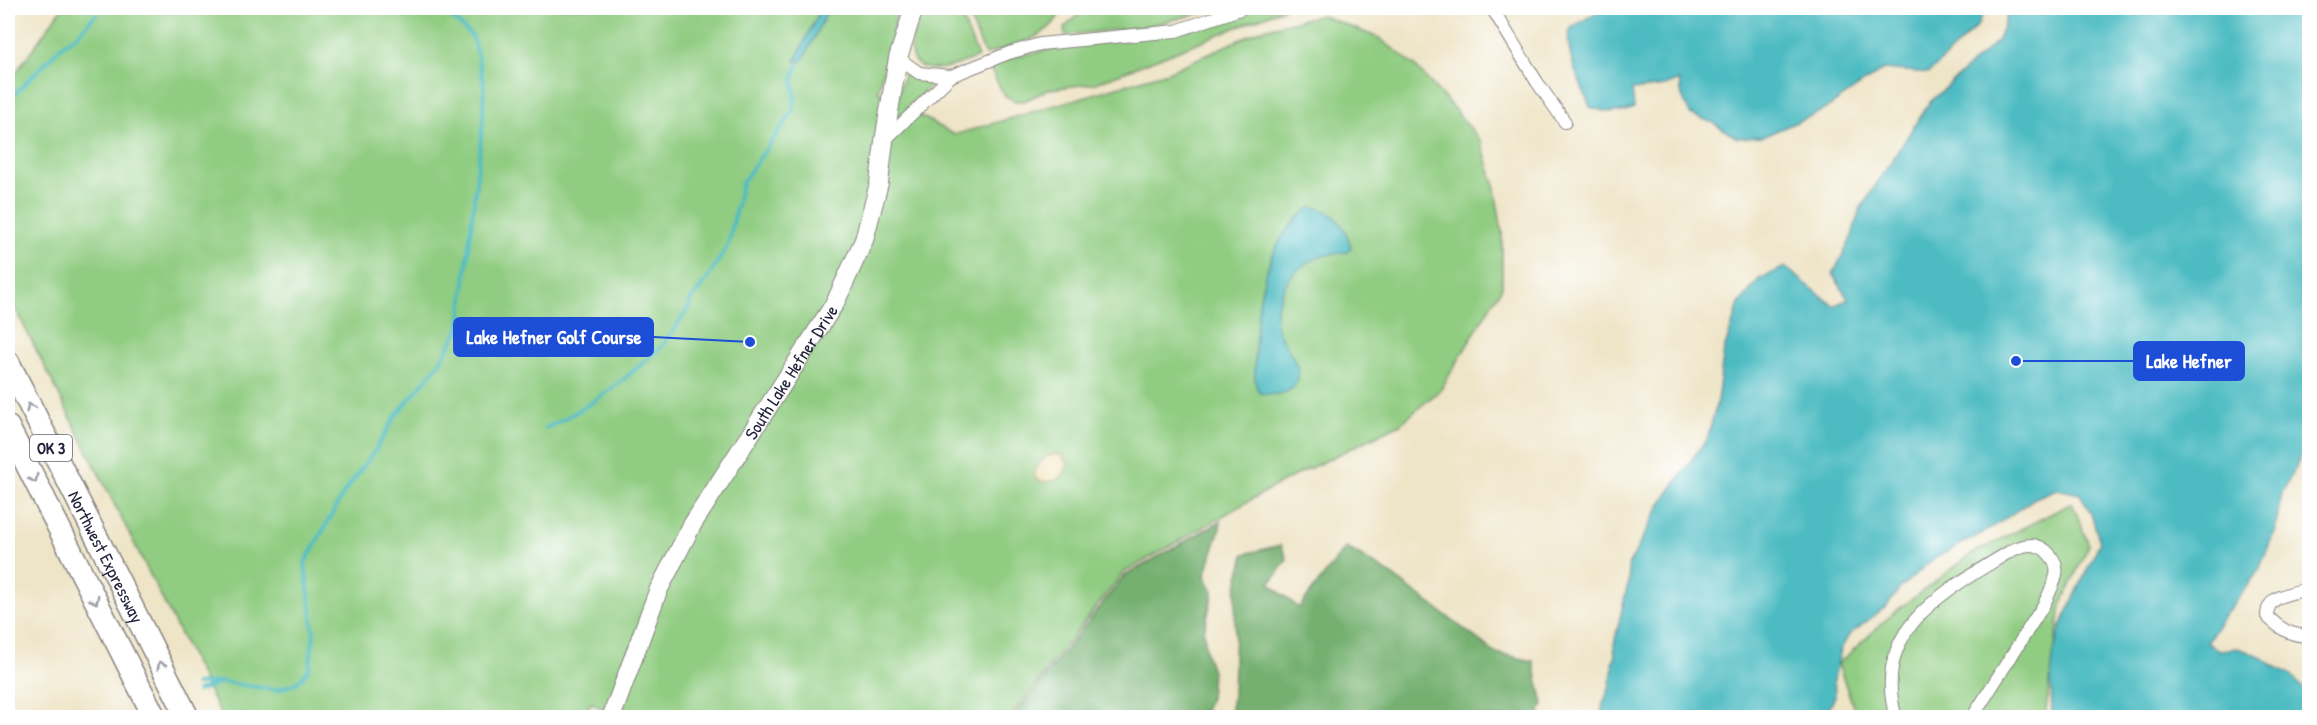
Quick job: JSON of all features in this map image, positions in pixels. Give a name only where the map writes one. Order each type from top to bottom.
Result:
[{"type":"highway","name":"Northwest Expressway","points":[[8,362],[188,717]]},
{"type":"highway","name":"Northwest Expressway","points":[[8,427],[155,717]]},
{"type":"highway","points":[[69,548],[95,534]]},
{"type":"street","name":"South Lake Hefner Drive","points":[[612,717],[658,591],[692,525],[835,303],[864,240],[879,183],[898,58],[914,8]]},
{"type":"street","points":[[884,141],[951,76],[1009,53],[1040,44],[1176,31],[1243,8]]},
{"type":"street","points":[[1492,8],[1537,82],[1565,122]]},
{"type":"street","points":[[898,58],[919,73],[951,76]]},
{"type":"street","points":[[1896,717],[1890,685],[1893,660],[1904,634],[1918,614],[1933,600],[2009,552],[2033,544],[2041,548],[2055,563],[2057,572],[2052,588],[2043,606],[1972,717]]},
{"type":"street","points":[[2310,588],[2283,595],[2272,600],[2267,607],[2267,616],[2287,632],[2310,636]]},
{"type":"green space","points":[[62,8],[901,8],[897,13],[878,91],[896,101],[905,71],[930,81],[931,85],[907,108],[954,135],[1168,72],[1263,29],[1321,15],[1379,38],[1414,65],[1481,141],[1494,184],[1502,231],[1502,287],[1441,389],[1400,424],[1282,482],[1123,573],[1009,718],[621,718],[591,703],[581,718],[222,717],[8,294],[8,84]]},
{"type":"green space","points":[[924,8],[958,8],[978,57],[944,68],[921,67],[911,54],[911,44]]},
{"type":"green space","points":[[1045,8],[1056,8],[1058,17],[1044,32],[1025,42],[985,55],[968,14],[1040,11]]},
{"type":"green space","points":[[1085,8],[1221,8],[1143,27],[1065,35],[1064,28]]},
{"type":"green space","points":[[1251,8],[1285,8],[1096,83],[1050,89],[1024,101],[1015,101],[1004,95],[989,66],[1013,57],[1057,48],[1229,17]]},
{"type":"green space","points":[[2072,503],[2089,545],[2061,605],[2045,717],[1857,717],[1838,664],[1892,614],[1972,554]]},
{"type":"green space","points":[[1221,521],[1205,575],[1213,592],[1204,631],[1206,652],[1212,672],[1210,698],[1202,717],[1013,717],[1124,576]]},
{"type":"green space","points":[[1281,545],[1287,559],[1270,584],[1299,608],[1346,547],[1392,575],[1496,653],[1533,661],[1543,704],[1537,717],[1229,717],[1233,698],[1236,591],[1244,554]]},
{"type":"sand","points":[[1056,454],[1062,456],[1068,464],[1062,476],[1048,481],[1035,478],[1035,469],[1045,457]]},
{"type":"water","points":[[821,8],[829,8],[802,62],[795,61]]},
{"type":"water","points":[[1603,8],[1985,8],[1979,24],[1929,73],[1884,69],[1822,111],[1762,137],[1737,138],[1713,123],[1690,114],[1682,96],[1679,80],[1665,86],[1632,90],[1634,108],[1623,112],[1590,107],[1571,58],[1570,29]]},
{"type":"water","points":[[2010,8],[2309,8],[2309,435],[2282,493],[2275,530],[2259,570],[2219,623],[2207,643],[2219,650],[2237,648],[2256,654],[2289,673],[2309,695],[2309,717],[2052,717],[2051,676],[2054,651],[2061,626],[2100,542],[2091,514],[2080,494],[2057,489],[2035,498],[1990,529],[1933,559],[1899,589],[1887,606],[1849,635],[1841,649],[1834,678],[1835,696],[1826,715],[1835,717],[1601,717],[1603,703],[1609,689],[1612,663],[1615,657],[1614,644],[1629,579],[1628,566],[1662,502],[1708,437],[1717,401],[1724,350],[1739,304],[1759,279],[1785,267],[1834,306],[1848,299],[1833,274],[1852,236],[1859,211],[1929,103],[1998,40]]},
{"type":"water","points":[[1311,207],[1327,211],[1338,220],[1346,232],[1351,247],[1348,252],[1325,255],[1304,264],[1283,289],[1276,311],[1277,328],[1297,367],[1297,382],[1284,393],[1260,393],[1255,377],[1256,337],[1257,316],[1265,275],[1282,237]]},
{"type":"waterway","points":[[8,101],[102,8]]},
{"type":"waterway","points":[[196,684],[222,682],[276,690],[297,683],[309,669],[314,634],[305,563],[345,491],[374,452],[397,414],[439,364],[460,327],[483,120],[484,84],[473,37],[442,8]]},
{"type":"waterway","points":[[546,428],[580,410],[609,390],[665,343],[728,245],[742,183],[792,113],[795,98],[793,78],[798,65]]},
{"type":"waterway","points":[[198,691],[217,684]]},
{"type":"place","name":"Lake Hefner Golf Course","points":[[750,342]]},
{"type":"place","name":"Lake Hefner","points":[[2016,361]]}]
